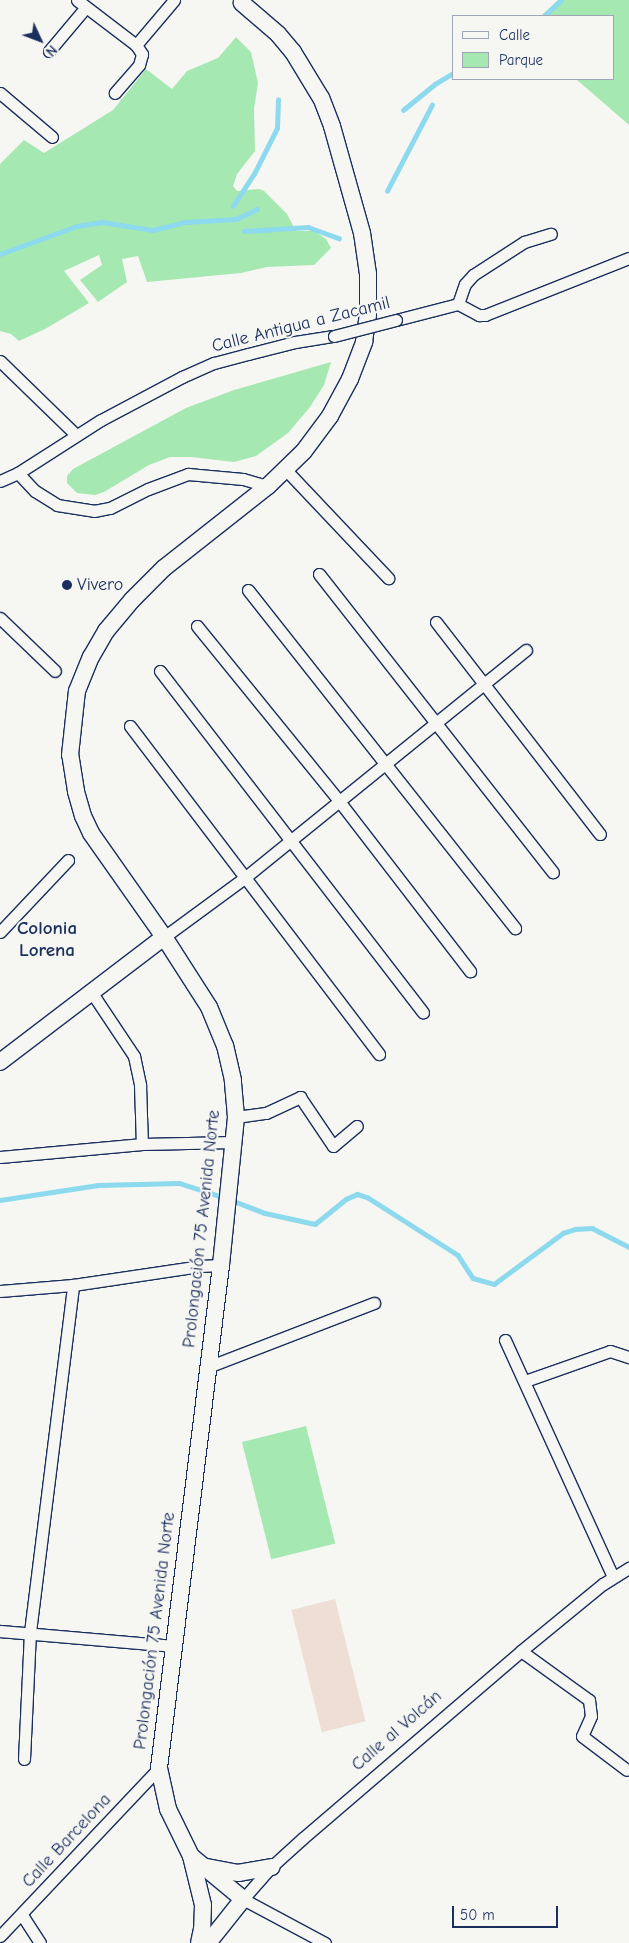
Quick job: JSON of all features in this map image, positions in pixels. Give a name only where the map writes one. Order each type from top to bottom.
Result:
[{"type":"main road","name":"Prolongación 75 Avenida Norte","points":[[242,3],[288,46],[321,98],[332,126],[362,233],[368,274],[368,315],[364,342],[350,379],[330,416],[286,470],[164,568],[132,600],[106,631],[91,657],[77,690],[70,755],[83,816],[91,833],[164,937],[209,1007],[225,1046],[233,1080],[236,1117],[221,1265],[159,1768],[168,1809],[197,1861],[243,1899]]},
{"type":"main road","points":[[0,1062],[164,937]]},
{"type":"main road","points":[[199,1943],[202,1929],[203,1905],[197,1861],[238,1873],[271,1867]]},
{"type":"main road","name":"Calle al Volcán","points":[[208,1943],[243,1899]]},
{"type":"street","points":[[136,45],[174,0]]},
{"type":"street","points":[[49,51],[81,4],[136,45],[142,59],[115,93]]},
{"type":"street","points":[[0,92],[52,137]]},
{"type":"street","points":[[551,234],[524,242],[473,275],[465,284],[458,304],[479,315],[485,315],[629,258]]},
{"type":"street","name":"Calle Antigua a Zacamil","points":[[0,480],[18,473],[76,436],[161,387],[214,364],[295,342],[334,336],[458,304]]},
{"type":"street","points":[[0,362],[76,436]]},
{"type":"street","points":[[286,470],[388,578]]},
{"type":"street","points":[[18,473],[35,491],[57,505],[94,511],[110,508],[148,489],[188,474],[243,479],[268,486]]},
{"type":"street","points":[[319,574],[553,872]]},
{"type":"street","points":[[248,590],[515,928]]},
{"type":"street","points":[[0,618],[55,671]]},
{"type":"street","points":[[436,622],[600,834]]},
{"type":"street","points":[[197,626],[339,801],[470,971]]},
{"type":"street","points":[[164,937],[243,879],[526,650]]},
{"type":"street","points":[[160,671],[423,1012]]},
{"type":"street","points":[[130,726],[243,879],[379,1054]]},
{"type":"street","points":[[0,932],[68,860]]},
{"type":"street","points":[[92,993],[134,1056],[140,1085],[142,1144]]},
{"type":"street","points":[[236,1117],[266,1113],[300,1097],[333,1146],[357,1126]]},
{"type":"street","points":[[0,1156],[142,1144],[233,1142]]},
{"type":"street","points":[[0,1292],[73,1285],[200,1266],[221,1265]]},
{"type":"street","points":[[24,1759],[30,1632],[73,1285]]},
{"type":"street","points":[[208,1367],[374,1303]]},
{"type":"street","points":[[505,1340],[613,1577]]},
{"type":"street","points":[[525,1381],[610,1351],[629,1357]]},
{"type":"street","name":"Calle al Volcán","points":[[243,1899],[271,1867],[521,1651],[613,1577],[629,1568]]},
{"type":"street","points":[[0,1630],[174,1646]]},
{"type":"street","points":[[521,1651],[588,1700],[591,1716],[582,1736],[627,1770]]},
{"type":"street","name":"Calle Barcelona","points":[[0,1936],[22,1915],[159,1768]]},
{"type":"street","points":[[243,1899],[324,1943]]},
{"type":"street","points":[[22,1915],[40,1943]]},
{"type":"shaded area","points":[[335,1599],[365,1721],[322,1732],[291,1610]]},
{"type":"green space","points":[[558,0],[629,0],[629,125],[577,80],[614,80],[614,15],[542,15]]},
{"type":"green space","points":[[236,37],[251,52],[258,83],[254,109],[255,151],[237,174],[233,186],[237,191],[259,189],[264,191],[287,214],[296,231],[314,231],[326,239],[331,248],[314,265],[267,267],[241,273],[147,282],[138,256],[122,259],[127,282],[98,302],[80,280],[102,265],[99,255],[64,271],[89,303],[45,329],[19,341],[11,334],[0,331],[0,164],[24,140],[44,153],[113,110],[146,69],[172,89],[187,71],[218,58]]},
{"type":"green space","points":[[331,362],[324,385],[310,407],[288,433],[256,456],[234,462],[191,457],[170,457],[149,465],[104,492],[95,495],[77,493],[67,483],[67,476],[73,469],[186,408],[234,390]]},
{"type":"green space","points":[[306,1426],[335,1543],[271,1559],[242,1442]]},
{"type":"waterway","points":[[545,15],[561,0]]},
{"type":"waterway","points":[[403,110],[435,84],[452,74]]},
{"type":"waterway","points":[[233,206],[254,174],[277,128],[278,100]]},
{"type":"waterway","points":[[387,191],[432,105]]},
{"type":"waterway","points":[[0,254],[77,226],[102,222],[153,230],[184,222],[236,219],[257,209]]},
{"type":"waterway","points":[[244,231],[308,227],[339,238]]},
{"type":"waterway","points":[[0,1200],[98,1185],[179,1183],[223,1197]]},
{"type":"waterway","points":[[231,1200],[265,1213],[315,1224],[346,1199],[357,1194],[367,1197],[458,1255],[473,1278],[494,1284],[563,1233],[575,1229],[592,1228],[629,1247]]},
{"type":"place","name":"Vivero","points":[[67,585]]},
{"type":"district","name":"Colonia Lorena","points":[[47,940]]}]
